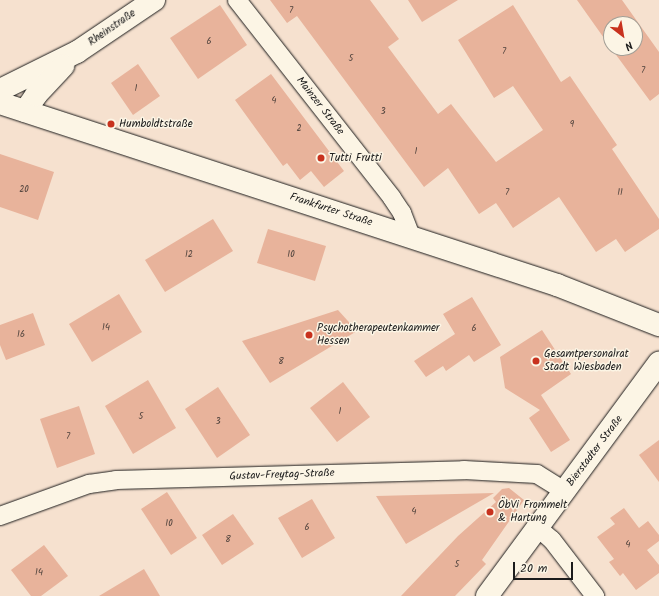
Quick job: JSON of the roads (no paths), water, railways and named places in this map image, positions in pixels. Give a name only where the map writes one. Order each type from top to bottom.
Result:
[{"type":"main road","name":"Rheinstraße","points":[[77,52],[150,1]]},
{"type":"main road","points":[[0,90],[77,52]]},
{"type":"main road","points":[[25,111],[36,95],[77,52]]},
{"type":"main road","name":"Frankfurter Straße","points":[[0,103],[411,236],[557,285],[659,325]]},
{"type":"main road","name":"Bierstadter Straße","points":[[487,596],[659,363]]},
{"type":"street","name":"Mainzer Straße","points":[[237,0],[392,198],[402,213],[411,236]]},
{"type":"street","name":"Gustav-Freytag-Straße","points":[[0,516],[89,484],[116,480],[464,470],[537,474],[564,491]]},
{"type":"street","points":[[538,528],[552,540],[595,596]]},
{"type":"place","name":"Humboldtstraße","points":[[111,124]]},
{"type":"place","name":"Tutti Frutti","points":[[321,158]]},
{"type":"place","name":"Psychotherapeutenkammer Hessen","points":[[309,335]]},
{"type":"place","name":"Gesamtpersonalrat Stadt Wiesbaden","points":[[536,361]]},
{"type":"place","name":"ÖbVi Frommelt & Hartung","points":[[490,512]]}]
